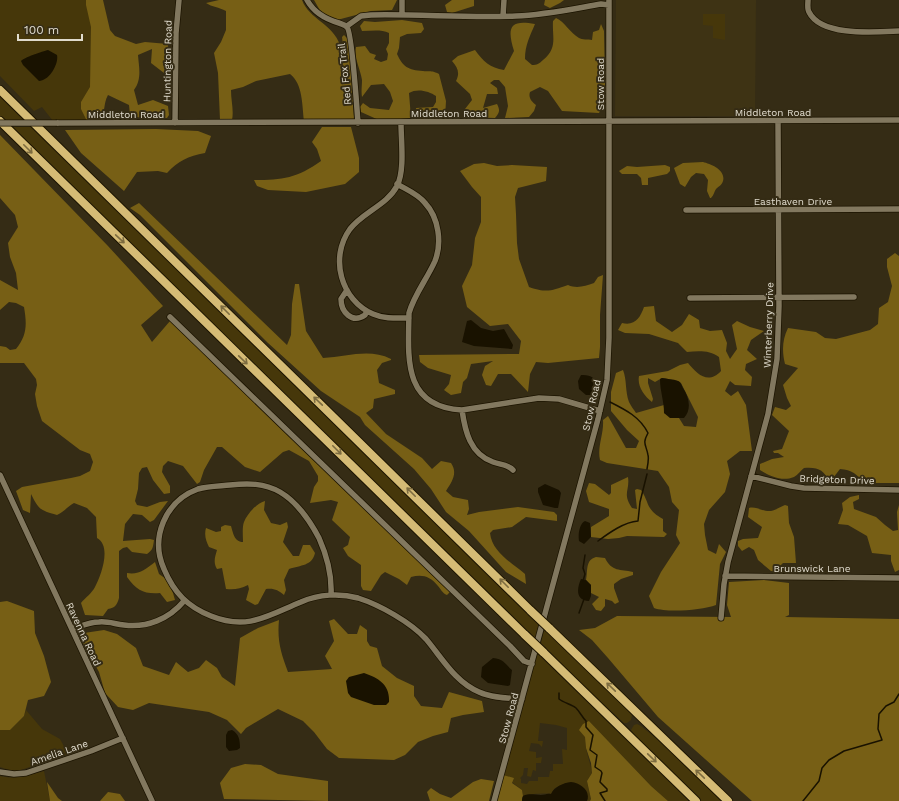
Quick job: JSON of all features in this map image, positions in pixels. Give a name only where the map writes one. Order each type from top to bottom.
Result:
[{"type":"highway","points":[[0,90],[531,611],[728,801]]},
{"type":"highway","points":[[0,122],[696,801]]},
{"type":"street","name":"Huntington Road","points":[[175,123],[176,33],[179,0]]},
{"type":"street","points":[[307,0],[314,10],[321,16],[347,26],[361,16],[402,15],[470,17],[540,15],[609,2]]},
{"type":"street","points":[[402,0],[402,15]]},
{"type":"street","points":[[503,16],[504,0]]},
{"type":"street","points":[[808,0],[808,12],[812,17],[822,24],[835,29],[846,31],[899,31]]},
{"type":"street","name":"Stow Road","points":[[494,801],[600,411],[607,380],[610,338],[609,2]]},
{"type":"street","name":"Red Fox Trail","points":[[347,26],[352,48],[358,123]]},
{"type":"street","name":"Middleton Road","points":[[0,122],[401,123],[609,121],[778,122],[899,120]]},
{"type":"street","name":"Winterberry Drive","points":[[721,618],[725,576],[734,537],[768,414],[775,373],[778,335],[778,122]]},
{"type":"street","points":[[401,123],[401,169],[398,184],[390,196],[355,224],[344,239],[340,253],[340,260],[341,274],[346,290],[353,299],[367,311],[374,315],[386,318],[409,318]]},
{"type":"street","points":[[398,184],[414,193],[425,203],[433,215],[438,235],[438,247],[434,262],[412,305],[409,318],[410,366],[412,378],[428,400],[437,405],[450,409],[462,410],[539,398],[559,399],[600,411]]},
{"type":"street","name":"Easthaven Drive","points":[[686,210],[899,210]]},
{"type":"street","points":[[346,290],[341,299],[344,312],[348,316],[357,318],[365,315],[367,311]]},
{"type":"street","points":[[690,298],[854,297]]},
{"type":"street","points":[[170,317],[524,661],[532,664]]},
{"type":"street","points":[[462,410],[465,429],[468,438],[474,447],[488,459],[508,466],[513,470]]},
{"type":"street","name":"Ravenna Road","points":[[0,475],[152,801]]},
{"type":"street","name":"Bridgeton Drive","points":[[751,476],[784,485],[804,488],[899,490]]},
{"type":"street","points":[[331,595],[330,574],[322,545],[316,532],[300,509],[281,492],[252,484],[211,486],[197,490],[181,498],[165,517],[159,538],[159,554],[162,565],[169,580],[184,601],[197,610],[212,617],[227,621],[242,622],[258,620],[273,615],[302,601],[331,595],[353,597],[382,608],[412,626],[426,639],[450,670],[468,687],[490,696],[522,699]]},
{"type":"street","name":"Brunswick Lane","points":[[725,576],[899,578]]},
{"type":"street","points":[[72,630],[87,624],[99,622],[132,626],[152,623],[170,614],[184,601]]},
{"type":"street","name":"Amelia Lane","points":[[0,772],[14,774],[26,773],[123,738]]},
{"type":"shaded area","points":[[0,0],[97,0],[100,120],[53,121],[42,107],[34,111],[0,76]]},
{"type":"shaded area","points":[[86,0],[103,0],[110,30],[115,36],[136,44],[145,42],[168,44],[169,69],[164,73],[151,63],[152,49],[138,55],[139,78],[137,86],[134,90],[138,105],[153,100],[168,106],[169,115],[167,118],[141,118],[130,115],[129,105],[108,95],[100,120],[87,121],[81,109],[81,102],[90,87],[91,27]]},
{"type":"shaded area","points":[[219,0],[302,0],[305,7],[332,32],[340,45],[343,45],[342,37],[344,35],[348,39],[349,45],[354,120],[304,121],[300,89],[290,74],[256,81],[243,87],[231,90],[233,113],[232,120],[220,120],[218,73],[214,53],[226,30],[226,11],[206,3]]},
{"type":"shaded area","points":[[314,0],[397,0],[392,10],[371,11],[337,20],[322,14]]},
{"type":"shaded area","points":[[452,0],[474,0],[474,6],[452,13],[447,12],[445,5]]},
{"type":"shaded area","points":[[545,0],[564,0],[550,8],[544,5]]},
{"type":"shaded area","points":[[616,0],[756,0],[755,116],[615,116]]},
{"type":"shaded area","points":[[703,14],[725,14],[725,40],[713,38],[713,26],[703,25]]},
{"type":"shaded area","points":[[556,18],[580,39],[592,40],[593,32],[599,30],[601,24],[604,31],[605,84],[602,107],[599,113],[562,111],[548,91],[540,87],[530,92],[530,98],[536,105],[534,111],[529,117],[505,118],[508,106],[505,87],[499,80],[494,80],[490,83],[497,88],[498,94],[487,94],[483,108],[497,104],[499,113],[497,116],[495,118],[469,117],[465,109],[472,100],[470,94],[456,81],[458,71],[452,61],[458,56],[475,50],[487,63],[495,68],[504,70],[514,51],[511,36],[512,27],[515,24],[526,23],[535,24],[527,45],[525,59],[532,65],[538,64],[548,56],[551,51],[553,42],[553,21]]},
{"type":"shaded area","points":[[402,20],[422,23],[424,29],[421,33],[407,34],[400,37],[397,54],[401,62],[410,69],[439,74],[446,101],[445,118],[417,120],[416,108],[433,107],[436,102],[436,96],[419,90],[409,93],[411,118],[381,121],[361,112],[360,107],[363,103],[370,108],[389,110],[393,101],[390,92],[384,84],[371,85],[362,97],[362,80],[356,60],[356,47],[365,46],[370,53],[376,55],[374,59],[381,62],[387,60],[388,54],[386,49],[389,43],[389,33],[379,31],[362,31],[360,26],[364,21],[375,22]]},
{"type":"shaded area","points":[[48,50],[57,55],[55,67],[50,75],[39,81],[21,61],[29,56]]},
{"type":"shaded area","points":[[0,95],[25,120],[4,120],[0,116]]},
{"type":"shaded area","points":[[11,127],[32,127],[540,624],[536,639]]},
{"type":"shaded area","points":[[322,127],[351,127],[359,158],[359,172],[345,184],[306,192],[268,190],[257,186],[254,180],[289,177],[312,167],[321,161],[317,149],[312,142]]},
{"type":"shaded area","points":[[156,129],[198,131],[211,136],[205,153],[184,160],[175,165],[167,173],[158,171],[137,172],[124,191],[81,153],[65,130]]},
{"type":"shaded area","points":[[0,135],[108,246],[163,306],[141,325],[152,342],[170,321],[450,592],[447,595],[429,578],[419,576],[411,577],[407,585],[385,572],[381,575],[371,591],[363,590],[361,586],[361,565],[348,556],[343,548],[348,545],[350,537],[332,520],[338,502],[331,500],[310,503],[314,487],[318,481],[318,476],[309,461],[289,450],[283,452],[260,472],[245,467],[222,447],[217,447],[204,470],[200,482],[197,484],[183,466],[168,461],[163,466],[162,472],[170,486],[170,493],[164,494],[153,480],[147,467],[142,468],[139,473],[138,489],[135,501],[137,505],[147,507],[160,502],[168,501],[154,520],[150,522],[142,515],[133,514],[125,524],[123,541],[150,539],[154,540],[152,548],[147,554],[132,552],[127,547],[119,551],[119,598],[116,604],[114,607],[108,609],[103,616],[85,615],[81,603],[95,587],[100,576],[105,554],[104,547],[97,538],[96,517],[87,508],[74,503],[57,515],[47,512],[38,506],[31,494],[30,513],[23,510],[16,491],[22,487],[80,476],[90,471],[93,462],[90,454],[80,450],[42,421],[35,394],[37,385],[36,379],[24,363],[0,363],[0,346],[6,347],[10,350],[16,349],[24,334],[26,319],[24,307],[16,303],[9,302],[0,310],[0,280],[18,290],[16,273],[10,257],[8,243],[18,227],[15,215],[0,198]]},
{"type":"shaded area","points":[[703,162],[717,168],[723,177],[722,184],[716,189],[711,198],[707,191],[708,180],[704,174],[696,173],[691,177],[685,187],[680,184],[674,168],[683,163]]},
{"type":"shaded area","points":[[484,163],[497,166],[512,165],[547,167],[546,181],[518,188],[515,197],[519,259],[529,287],[545,291],[568,285],[575,287],[584,286],[594,283],[598,277],[603,275],[599,358],[548,363],[536,362],[530,374],[528,392],[511,374],[498,374],[491,386],[486,385],[482,375],[485,366],[493,361],[471,364],[467,378],[463,382],[461,393],[451,395],[444,390],[449,384],[451,375],[428,368],[420,362],[419,355],[519,354],[521,341],[508,324],[490,326],[467,307],[462,286],[472,265],[475,238],[481,222],[481,197],[460,171],[474,164]]},
{"type":"shaded area","points":[[665,165],[670,167],[670,171],[667,174],[648,178],[648,185],[642,185],[641,178],[637,174],[622,174],[619,171],[627,166],[637,167]]},
{"type":"shaded area","points":[[139,203],[287,345],[291,335],[292,304],[295,284],[299,284],[306,331],[323,358],[358,354],[374,354],[391,359],[382,363],[377,370],[379,383],[395,390],[395,394],[374,399],[373,408],[366,413],[386,434],[422,458],[432,469],[441,461],[451,463],[454,474],[446,491],[453,497],[468,500],[469,509],[467,515],[518,507],[554,512],[557,515],[557,521],[526,517],[512,527],[493,530],[490,533],[494,546],[498,551],[525,574],[526,584],[506,572],[469,531],[446,512],[431,489],[414,469],[365,425],[360,417],[321,391],[268,343],[140,215],[130,208]]},
{"type":"shaded area","points":[[895,253],[899,256],[899,483],[864,483],[854,473],[848,470],[840,469],[830,482],[823,472],[813,468],[804,468],[794,477],[785,479],[772,476],[760,470],[760,464],[772,459],[784,457],[778,453],[774,453],[773,451],[782,449],[789,431],[772,415],[775,407],[786,410],[791,406],[783,385],[798,368],[785,364],[783,346],[788,328],[816,332],[825,338],[836,339],[870,330],[878,324],[879,308],[888,302],[892,286],[887,267],[887,259]]},
{"type":"shaded area","points":[[654,306],[656,321],[672,332],[682,325],[689,314],[699,320],[700,328],[710,331],[722,330],[727,343],[726,351],[730,359],[737,349],[732,325],[737,321],[764,331],[751,340],[747,350],[757,359],[746,364],[745,370],[752,377],[751,386],[735,385],[730,381],[725,391],[731,396],[738,391],[746,405],[752,451],[740,451],[727,461],[730,474],[725,492],[709,510],[704,524],[708,550],[716,554],[719,544],[726,552],[720,564],[716,605],[676,611],[654,608],[649,596],[661,572],[680,543],[676,535],[679,510],[672,502],[669,487],[658,471],[607,463],[600,460],[599,455],[603,420],[608,416],[626,448],[636,448],[639,441],[627,430],[611,411],[611,392],[616,373],[623,370],[629,402],[636,413],[664,405],[664,413],[674,418],[679,418],[684,426],[696,427],[698,417],[681,383],[662,378],[655,382],[648,378],[653,399],[652,402],[646,397],[642,390],[639,383],[639,376],[668,371],[688,363],[695,371],[707,378],[716,375],[721,371],[719,357],[712,353],[700,351],[687,352],[678,343],[649,334],[625,333],[618,330],[622,323],[627,324],[634,322],[639,318],[644,307]]},
{"type":"shaded area","points":[[471,320],[481,328],[493,331],[504,329],[513,345],[512,349],[474,346],[462,342],[467,321]]},
{"type":"shaded area","points":[[581,375],[590,376],[595,380],[596,387],[593,395],[586,395],[579,389],[578,381]]},
{"type":"shaded area","points":[[660,379],[676,380],[681,384],[687,395],[689,403],[688,411],[684,418],[670,418],[664,413],[660,383]]},
{"type":"shaded area","points":[[628,477],[627,499],[632,508],[637,509],[635,490],[641,490],[653,512],[663,519],[663,531],[667,534],[664,537],[627,536],[608,539],[591,537],[591,527],[609,516],[609,509],[589,502],[586,491],[589,483],[595,484],[609,495],[611,493],[611,485]]},
{"type":"shaded area","points":[[545,484],[559,490],[561,493],[558,508],[543,505],[538,488]]},
{"type":"shaded area","points":[[859,495],[859,499],[853,502],[854,509],[876,517],[893,531],[898,530],[897,512],[899,505],[899,570],[895,572],[891,561],[891,555],[872,553],[867,536],[848,525],[838,524],[843,510],[842,503],[850,497]]},
{"type":"shaded area","points":[[265,501],[264,510],[271,523],[280,525],[287,522],[288,527],[283,542],[293,556],[299,556],[303,545],[310,545],[315,553],[314,557],[309,563],[289,569],[284,580],[286,590],[284,595],[276,590],[266,589],[258,604],[255,605],[246,600],[249,589],[248,585],[237,589],[226,589],[222,568],[217,569],[215,564],[217,550],[209,547],[205,531],[206,528],[216,532],[221,531],[221,527],[225,525],[231,526],[236,539],[243,542],[243,526],[245,519],[256,506]]},
{"type":"shaded area","points":[[785,505],[788,506],[789,523],[794,537],[796,563],[783,563],[781,565],[784,570],[778,572],[771,571],[758,560],[754,550],[749,547],[742,551],[738,546],[738,541],[743,539],[758,538],[762,527],[748,517],[749,508],[771,511]]},
{"type":"shaded area","points":[[585,521],[590,523],[591,537],[584,544],[579,541],[579,530]]},
{"type":"shaded area","points":[[592,558],[605,558],[610,566],[614,568],[633,572],[633,575],[621,579],[614,584],[619,602],[615,604],[612,601],[605,599],[605,606],[601,611],[596,610],[592,604],[599,597],[591,593],[591,585],[586,580],[589,563]]},
{"type":"shaded area","points":[[155,562],[159,574],[166,579],[175,600],[167,602],[160,593],[141,591],[134,586],[127,577],[127,573],[139,572]]},
{"type":"shaded area","points":[[581,579],[586,580],[591,585],[591,596],[589,601],[584,600],[579,596],[578,590]]},
{"type":"shaded area","points":[[764,580],[789,583],[789,615],[785,617],[899,619],[899,801],[752,801],[658,717],[592,640],[579,630],[595,628],[617,616],[731,617],[727,605],[729,582]]},
{"type":"shaded area","points":[[7,601],[34,611],[35,633],[44,656],[51,682],[44,696],[28,700],[24,716],[10,730],[0,730],[0,602]]},
{"type":"shaded area","points":[[334,619],[348,634],[357,634],[360,625],[367,630],[367,641],[370,646],[377,648],[382,666],[397,678],[414,686],[414,696],[421,706],[442,708],[449,692],[482,701],[484,712],[451,718],[448,732],[418,742],[405,755],[394,760],[339,758],[327,749],[303,721],[278,709],[246,728],[241,734],[227,720],[209,712],[149,703],[133,710],[118,707],[105,693],[99,672],[83,643],[84,633],[104,630],[117,634],[136,648],[143,666],[169,675],[176,662],[188,672],[199,668],[206,660],[217,668],[222,677],[235,686],[240,638],[258,628],[279,620],[280,647],[288,672],[332,669],[325,656],[334,641],[329,621]]},
{"type":"shaded area","points":[[544,629],[615,695],[632,715],[631,720],[624,723],[578,681],[541,643]]},
{"type":"shaded area","points":[[537,653],[689,801],[668,801],[651,786],[589,721],[586,734],[586,745],[592,773],[587,781],[591,799],[590,801],[587,801],[588,798],[566,783],[555,788],[551,794],[523,796],[522,790],[503,775]],"holes":[[[540,723],[567,728],[567,750],[562,749],[563,764],[553,764],[553,771],[550,771],[549,777],[538,777],[538,781],[529,781],[527,784],[521,783],[520,778],[523,775],[524,768],[528,768],[527,776],[531,777],[533,770],[536,771],[536,763],[541,763],[542,757],[536,758],[536,752],[529,751],[531,743],[539,744],[542,747],[543,741],[538,741]]]},
{"type":"shaded area","points":[[493,658],[502,661],[512,670],[510,685],[488,683],[481,677],[482,667]]},
{"type":"shaded area","points":[[364,673],[379,680],[388,691],[389,702],[386,705],[374,705],[351,697],[348,693],[346,681],[349,677]]},
{"type":"shaded area","points":[[26,710],[42,729],[60,739],[68,754],[18,771],[0,767],[0,730],[10,730],[24,716]]},
{"type":"shaded area","points":[[589,721],[651,786],[668,801],[590,801],[591,799],[587,781],[592,773],[591,763],[586,748],[585,737],[579,730],[583,724]]},
{"type":"shaded area","points":[[637,724],[670,750],[722,801],[701,801],[639,741],[631,730],[634,725]]},
{"type":"shaded area","points":[[232,730],[239,738],[240,748],[229,751],[226,747],[226,735],[228,731]]},
{"type":"shaded area","points":[[245,764],[261,765],[278,774],[328,781],[328,801],[224,799],[220,783],[231,768]]},
{"type":"shaded area","points":[[44,771],[50,801],[0,801],[0,776],[17,777]]},
{"type":"shaded area","points":[[503,775],[514,778],[512,783],[522,790],[522,801],[496,801]]},
{"type":"shaded area","points":[[481,779],[494,781],[489,801],[430,801],[427,792],[431,788],[440,794],[451,798],[473,782]]},
{"type":"shaded area","points":[[47,782],[58,798],[62,801],[50,801]]},
{"type":"shaded area","points":[[571,782],[584,788],[588,794],[587,801],[522,801],[523,796],[525,795],[551,794],[554,789],[559,786]]},
{"type":"shaded area","points":[[108,792],[120,794],[125,801],[100,801]]},
{"type":"waterway","points":[[610,402],[637,418],[645,427],[648,433],[645,442],[648,457],[647,469]]},
{"type":"waterway","points":[[598,541],[627,523],[638,521],[640,502],[647,474]]},
{"type":"waterway","points":[[583,581],[585,574],[583,568],[585,555]]},
{"type":"waterway","points":[[579,613],[584,599]]},
{"type":"waterway","points":[[559,693],[559,699],[577,710],[586,721],[586,727],[593,735],[590,750],[597,755],[595,767],[601,771],[600,782],[607,789],[607,791],[600,793],[605,801]]},
{"type":"waterway","points":[[803,801],[819,781],[822,768],[829,760],[844,751],[882,740],[878,729],[879,714],[886,706],[894,702],[899,694]]}]
